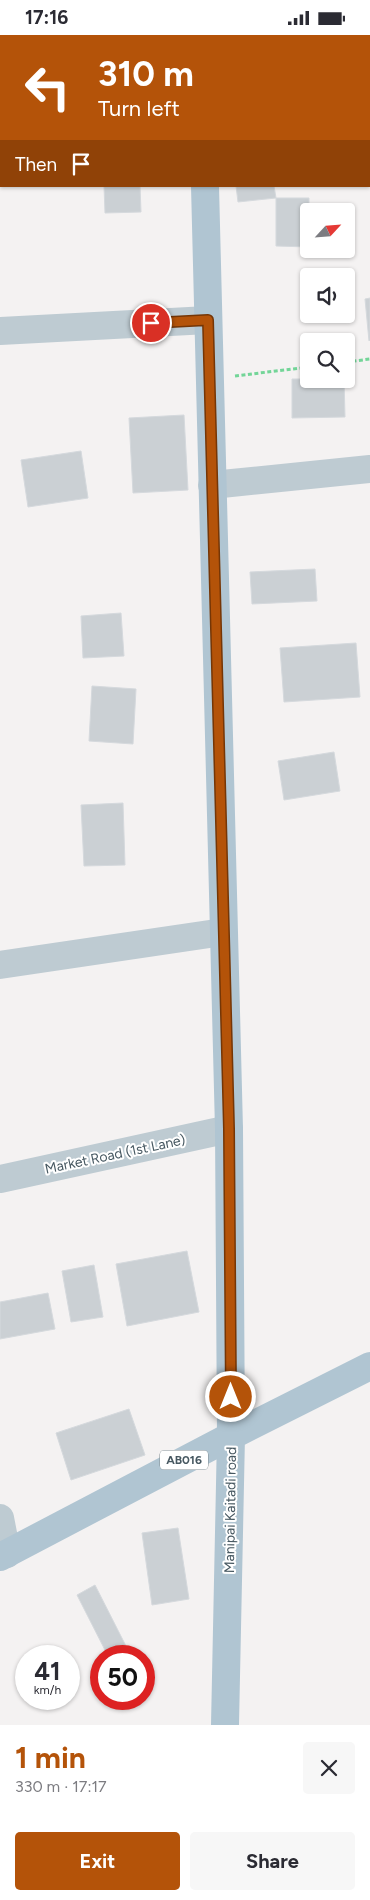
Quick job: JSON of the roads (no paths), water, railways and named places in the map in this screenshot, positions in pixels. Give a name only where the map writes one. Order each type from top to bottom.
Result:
[{"type":"main road","name":"Manipai Kaitadi road","points":[[205,187],[229,1129],[232,1436],[225,1725]]},
{"type":"main road","name":"AB016","points":[[4,1556],[370,1366]]},
{"type":"street","points":[[0,331],[208,320]]},
{"type":"street","points":[[212,485],[370,469]]},
{"type":"street","points":[[0,965],[223,932]]},
{"type":"street","name":"Market Road (1st Lane)","points":[[0,1179],[229,1129]]},
{"type":"street","points":[[0,1518],[4,1556]]}]
